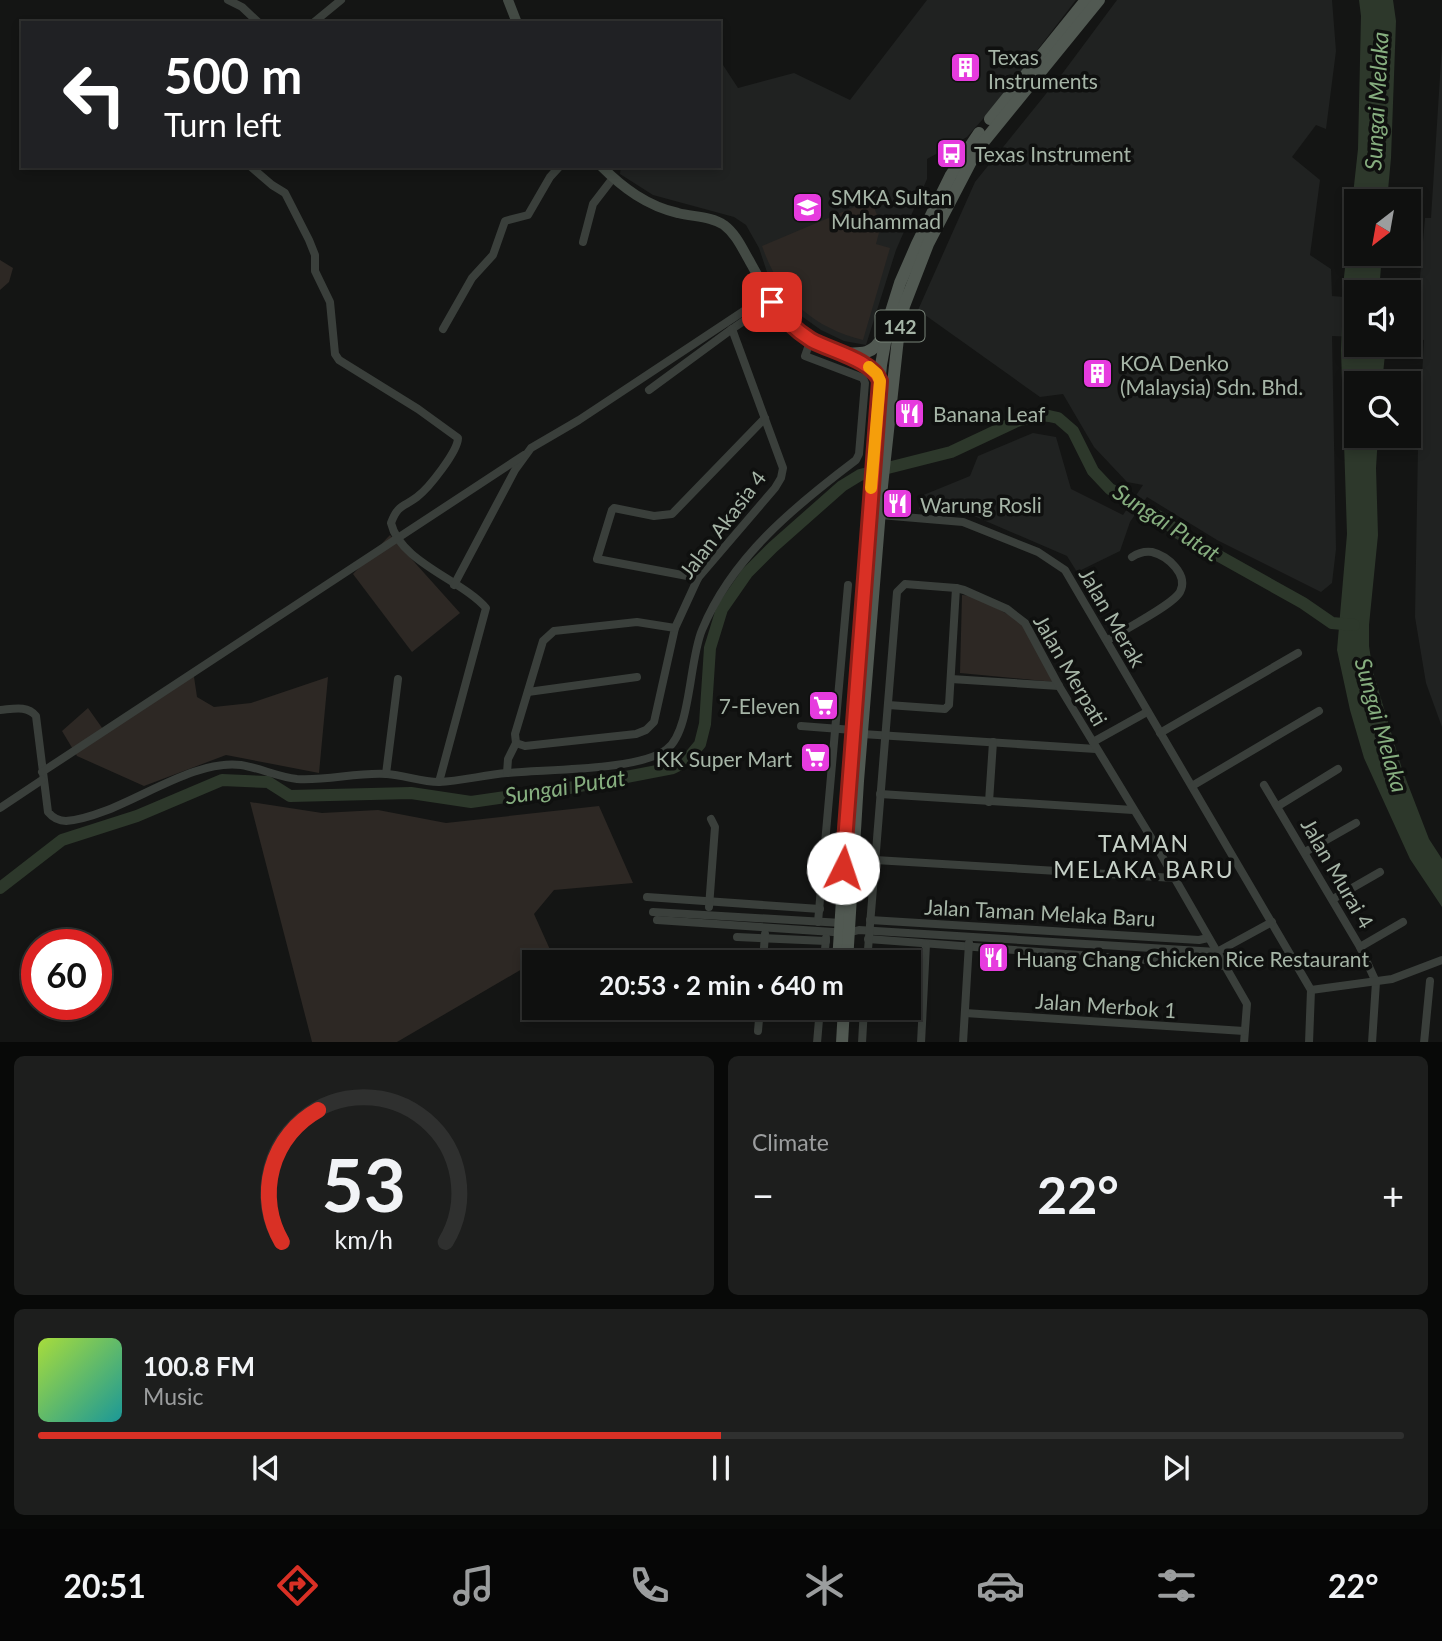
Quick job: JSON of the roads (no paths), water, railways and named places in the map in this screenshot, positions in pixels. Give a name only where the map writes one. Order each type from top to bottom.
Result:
[{"type":"main road","points":[[508,0],[516,21]]},
{"type":"main road","name":"142","points":[[880,441],[881,365],[890,315],[917,244],[961,158],[1086,0]]},
{"type":"main road","name":"142","points":[[840,950],[880,441],[906,299],[928,244],[977,150],[1099,0]]},
{"type":"main road","points":[[603,168],[633,194],[662,209],[711,219],[725,226],[739,242],[770,298],[789,324],[810,339],[870,368],[880,381]]},
{"type":"main road","points":[[881,365],[890,355],[896,323],[906,299]]},
{"type":"main road","points":[[840,353],[859,354],[874,350],[884,335],[890,315]]},
{"type":"main road","points":[[840,353],[881,365],[888,380],[880,441]]},
{"type":"main road","name":"142","points":[[857,732],[880,515],[876,486]]},
{"type":"main road","name":"142","points":[[843,929],[846,950]]},
{"type":"main road","points":[[834,1042],[835,1020]]},
{"type":"main road","points":[[842,1042],[843,1020]]},
{"type":"street","points":[[229,0],[242,6],[257,21]]},
{"type":"street","points":[[324,19],[341,0]]},
{"type":"street","points":[[252,168],[272,186],[285,193],[310,240],[316,271],[330,302],[335,354],[339,360],[418,409],[458,438],[454,451],[421,493],[404,503],[391,523],[398,538],[419,559],[484,604],[486,613],[439,782]]},
{"type":"street","points":[[443,329],[472,278],[493,255],[505,221],[528,215],[558,168]]},
{"type":"street","points":[[583,242],[593,204],[613,178]]},
{"type":"street","points":[[649,390],[770,298]]},
{"type":"street","points":[[0,808],[42,776],[538,444],[770,298]]},
{"type":"street","points":[[698,578],[597,559],[613,508],[654,516],[672,514],[765,418],[732,329]]},
{"type":"street","points":[[0,710],[23,709],[36,716],[48,812],[52,817],[65,821],[94,815],[180,777],[227,764],[294,779],[386,774],[439,782],[506,773],[634,763],[659,755],[669,748],[681,729],[697,645],[718,597],[748,556],[794,507],[856,460],[860,438],[863,378],[805,356],[810,339]]},
{"type":"street","name":"Jalan Akasia 4","points":[[516,743],[525,746],[636,734],[646,730],[654,722],[675,628],[698,578],[781,478],[783,468],[765,418]]},
{"type":"street","points":[[860,438],[880,441]]},
{"type":"street","points":[[454,585],[524,455]]},
{"type":"street","name":"Jalan Merak","points":[[880,515],[963,522],[1048,557],[1065,570],[1108,639],[1147,712],[1311,990]]},
{"type":"street","points":[[1108,639],[1162,608],[1179,594],[1182,579],[1172,564],[1156,553],[1149,552],[1132,557]]},
{"type":"street","name":"Jalan Merpati","points":[[888,705],[897,592],[905,584],[956,588],[1007,609],[1021,619],[1247,1004],[1244,1031]]},
{"type":"street","points":[[818,922],[848,585]]},
{"type":"street","points":[[868,950],[888,705],[945,709],[949,705],[956,588]]},
{"type":"street","points":[[506,773],[543,641],[554,631],[637,622],[675,628]]},
{"type":"street","points":[[1160,733],[1298,653]]},
{"type":"street","points":[[528,692],[637,677]]},
{"type":"street","points":[[386,774],[398,679]]},
{"type":"street","points":[[951,679],[1059,686]]},
{"type":"street","points":[[1192,786],[1319,711]]},
{"type":"street","points":[[801,726],[885,736],[1095,746],[1147,712]]},
{"type":"street","points":[[989,802],[993,742]]},
{"type":"street","points":[[1278,806],[1338,769]]},
{"type":"street","name":"Jalan Murai 4","points":[[1264,785],[1333,899],[1376,982]]},
{"type":"street","points":[[880,794],[1133,810]]},
{"type":"street","points":[[708,919],[715,827],[711,819]]},
{"type":"street","points":[[1305,852],[1356,822]]},
{"type":"street","points":[[875,860],[1174,878]]},
{"type":"street","points":[[1333,899],[1380,872]]},
{"type":"street","points":[[647,897],[820,909]]},
{"type":"street","points":[[655,916],[843,929]]},
{"type":"street","name":"Jalan Taman Melaka Baru","points":[[870,920],[1199,940],[1208,938]]},
{"type":"street","points":[[766,923],[818,922],[869,935],[926,944],[1225,966]]},
{"type":"street","points":[[869,935],[969,937],[1217,952],[1272,922]]},
{"type":"street","points":[[1360,947],[1403,922]]},
{"type":"street","points":[[764,950],[766,923]]},
{"type":"street","points":[[737,937],[826,942],[843,929]]},
{"type":"street","points":[[1013,940],[1014,929]]},
{"type":"street","points":[[1070,954],[1072,932]]},
{"type":"street","points":[[963,1042],[969,937]]},
{"type":"street","points":[[825,950],[826,942]]},
{"type":"street","points":[[921,1042],[926,944]]},
{"type":"street","points":[[1309,1042],[1311,990],[1392,979],[1442,960]]},
{"type":"street","points":[[1424,1042],[1430,981]]},
{"type":"street","points":[[1372,1042],[1376,982]]},
{"type":"street","name":"Jalan Merbok 1","points":[[965,1013],[1244,1031]]},
{"type":"street","points":[[758,1031],[759,1020]]},
{"type":"street","points":[[817,1042],[819,1020]]},
{"type":"street","points":[[862,1042],[863,1020]]},
{"type":"street","points":[[1244,1031],[1244,1042]]},
{"type":"water","name":"Sungai Melaka","points":[[1359,0],[1393,0],[1396,21],[1388,189],[1354,189],[1358,149],[1361,16]]},
{"type":"water","points":[[1345,266],[1381,266],[1380,280],[1344,280],[1344,357],[1385,357],[1383,371],[1344,371],[1344,442],[1341,350],[1344,277]]},
{"type":"water","name":"Sungai Melaka","points":[[1344,448],[1377,448],[1378,535],[1369,646],[1373,672],[1402,769],[1429,839],[1442,859],[1442,907],[1410,859],[1364,758],[1350,710],[1337,650],[1347,534]]},
{"type":"waterway","name":"Sungai Putat","points":[[0,888],[62,840],[137,816],[222,780],[268,782],[290,796],[411,793],[471,802],[569,788],[673,768],[685,762],[700,744],[705,724],[710,648],[722,609],[747,573],[773,547],[842,486],[860,475],[951,452],[1017,421],[1040,415],[1058,418],[1073,431],[1093,471],[1110,489],[1163,519],[1178,533],[1303,603],[1332,623],[1354,625]]},
{"type":"place","name":"Texas Instruments","points":[[965,68]]},
{"type":"place","name":"Texas Instrument","points":[[951,153]]},
{"type":"place","name":"SMKA Sultan Muhammad","points":[[808,208]]},
{"type":"place","name":"KOA Denko (Malaysia) Sdn. Bhd.","points":[[1097,374]]},
{"type":"place","name":"Banana Leaf","points":[[910,413]]},
{"type":"place","name":"Warung Rosli","points":[[897,504]]},
{"type":"place","name":"7-Eleven","points":[[823,705]]},
{"type":"place","name":"KK Super Mart","points":[[815,758]]},
{"type":"place","name":"Huang Chang Chicken Rice Restaurant","points":[[993,958]]},
{"type":"district","name":"TAMAN MELAKA BARU","points":[[1144,856]]}]
